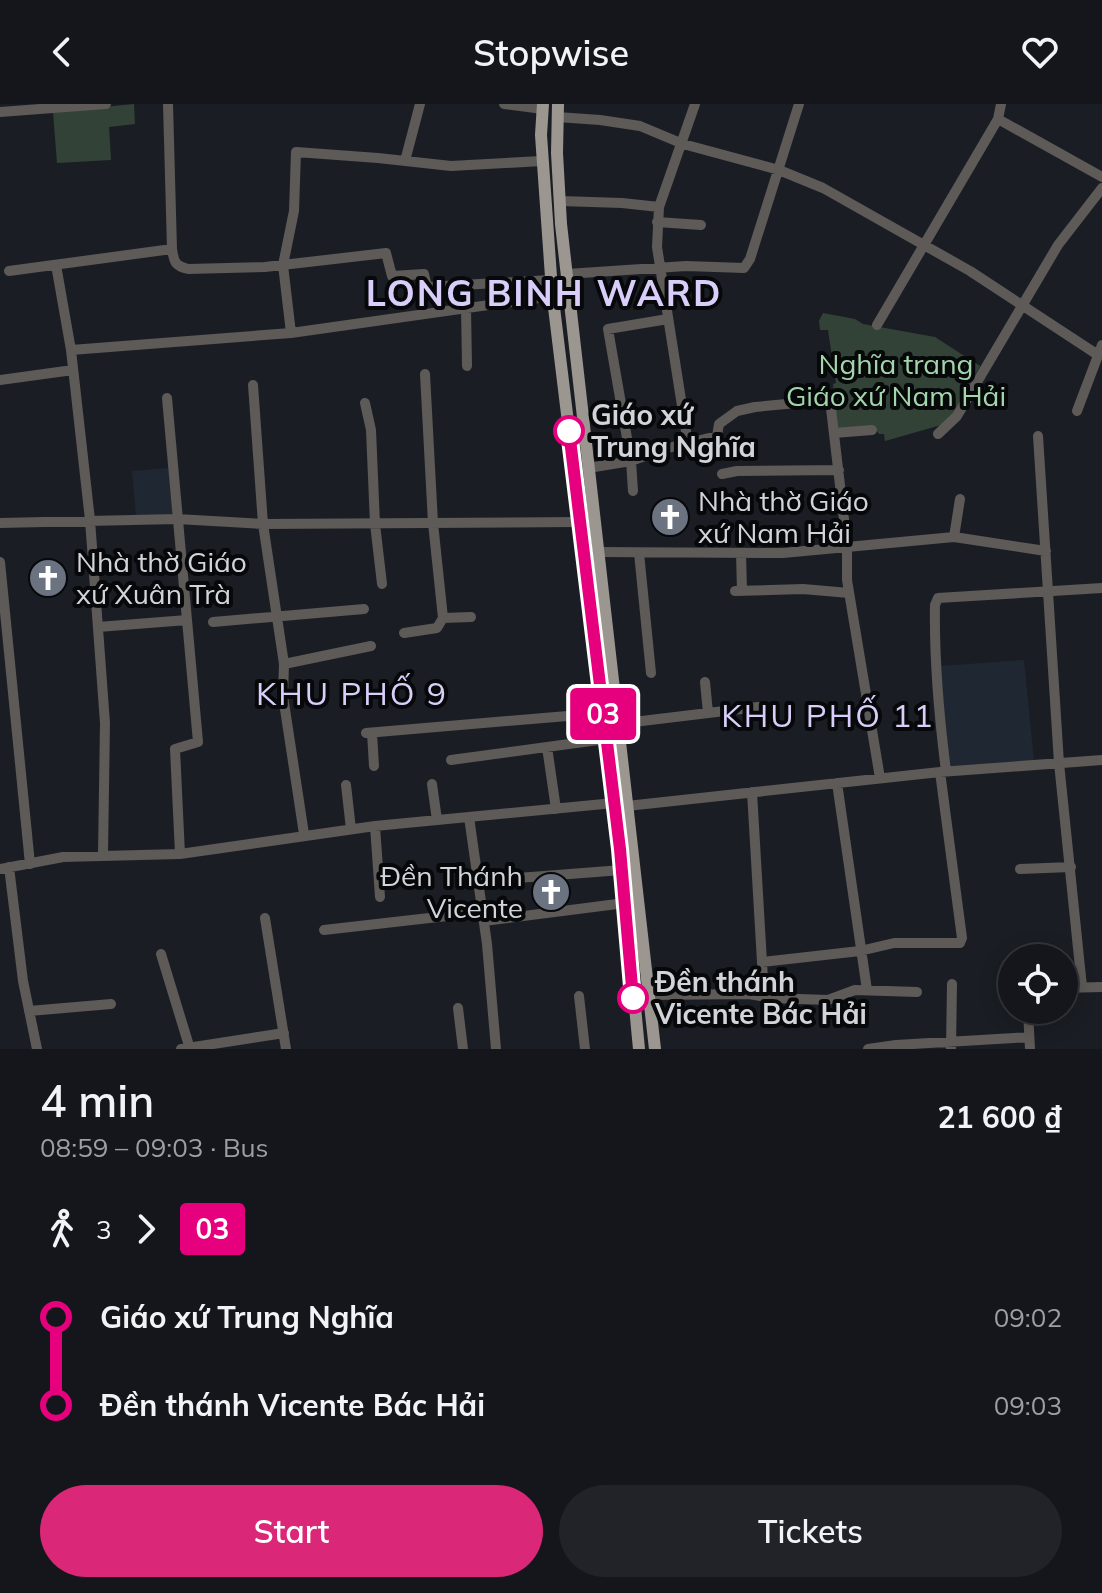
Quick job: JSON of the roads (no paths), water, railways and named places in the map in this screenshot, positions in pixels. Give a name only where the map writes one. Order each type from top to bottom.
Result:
[{"type":"main road","points":[[543,107],[542,161],[551,280],[579,522],[606,739],[620,804],[655,1049]]},
{"type":"main road","points":[[558,110],[560,201],[567,274],[617,724],[622,870],[639,1049]]},
{"type":"main road","points":[[553,296],[569,294]]},
{"type":"street","points":[[0,112],[106,104]]},
{"type":"street","points":[[168,104],[175,264],[188,269],[283,265],[386,253],[392,276],[424,274],[427,287],[551,280]]},
{"type":"street","points":[[405,161],[420,104]]},
{"type":"street","points":[[504,104],[543,107]]},
{"type":"street","points":[[688,444],[668,319],[657,222],[659,207],[695,104]]},
{"type":"street","points":[[567,274],[661,268],[744,268],[750,259],[799,104]]},
{"type":"street","points":[[877,325],[998,119],[1001,104]]},
{"type":"street","points":[[558,110],[640,126],[683,144],[779,170],[823,188],[924,245],[1100,350],[1077,411]]},
{"type":"street","points":[[998,119],[1102,177]]},
{"type":"street","points":[[291,333],[283,265],[294,211],[293,152],[451,166],[542,161]]},
{"type":"street","points":[[938,434],[957,416],[1058,245],[1102,188]]},
{"type":"street","points":[[560,201],[659,207]]},
{"type":"street","points":[[657,222],[701,225]]},
{"type":"street","points":[[9,271],[172,249]]},
{"type":"street","points":[[56,265],[71,350],[90,520],[105,723],[103,854]]},
{"type":"street","points":[[71,350],[291,333],[553,296]]},
{"type":"street","points":[[466,309],[467,366]]},
{"type":"street","points":[[633,491],[631,461],[608,329],[668,319]]},
{"type":"street","points":[[0,380],[73,370]]},
{"type":"street","points":[[404,633],[437,628],[443,618],[433,523],[425,374]]},
{"type":"street","points":[[253,385],[263,524],[284,664],[283,696],[304,834]]},
{"type":"street","points":[[167,398],[198,742],[175,749],[180,854]]},
{"type":"street","points":[[588,468],[631,461],[717,436],[719,424],[737,411],[830,400],[847,545],[849,593],[880,778]]},
{"type":"street","points":[[365,403],[371,430],[375,524],[382,584]]},
{"type":"street","points":[[834,433],[872,430]]},
{"type":"street","points":[[1038,436],[1059,763],[1082,987]]},
{"type":"street","points":[[722,474],[737,471],[839,470]]},
{"type":"street","points":[[954,537],[960,499]]},
{"type":"street","points":[[0,523],[177,519],[263,524],[579,522]]},
{"type":"street","points":[[597,552],[783,553],[954,537],[1046,551]]},
{"type":"street","points":[[639,553],[651,673]]},
{"type":"street","points":[[741,553],[738,591],[803,589],[849,593]]},
{"type":"street","points":[[0,562],[4,632],[30,864]]},
{"type":"street","points":[[762,962],[860,951],[894,943],[956,944],[962,938],[938,710],[936,602],[945,597],[1102,588]]},
{"type":"street","points":[[213,622],[364,609]]},
{"type":"street","points":[[443,618],[471,617]]},
{"type":"street","points":[[98,627],[187,620]]},
{"type":"street","points":[[284,664],[371,646]]},
{"type":"street","points":[[705,682],[708,713]]},
{"type":"street","points":[[617,724],[758,707]]},
{"type":"street","points":[[374,766],[369,733],[603,713]]},
{"type":"street","points":[[451,760],[606,739]]},
{"type":"street","points":[[547,747],[556,809]]},
{"type":"street","points":[[37,1049],[4,868],[63,857],[180,854],[375,826],[943,772],[1102,760]]},
{"type":"street","points":[[837,783],[867,990]]},
{"type":"street","points":[[432,784],[437,820]]},
{"type":"street","points":[[346,785],[351,829]]},
{"type":"street","points":[[752,792],[764,996]]},
{"type":"street","points":[[469,817],[496,1049]]},
{"type":"street","points":[[375,826],[380,897]]},
{"type":"street","points":[[1020,869],[1071,867]]},
{"type":"street","points":[[478,881],[622,870]]},
{"type":"street","points":[[324,930],[625,903]]},
{"type":"street","points":[[265,918],[286,1049]]},
{"type":"street","points":[[161,954],[187,1048],[284,1033]]},
{"type":"street","points":[[951,1045],[952,984]]},
{"type":"street","points":[[1078,987],[1102,987]]},
{"type":"street","points":[[649,995],[749,994],[828,1000],[855,990],[917,992]]},
{"type":"street","points":[[579,996],[585,1049]]},
{"type":"street","points":[[29,1011],[111,1004]]},
{"type":"street","points":[[458,1008],[463,1049]]},
{"type":"street","points":[[1029,1024],[1030,1049]]},
{"type":"street","points":[[868,1049],[1029,1037]]},
{"type":"place","name":"Giáo xứ Trung Nghĩa","points":[[569,431]]},
{"type":"place","name":"Nhà thờ Giáo xứ Nam Hải","points":[[670,517]]},
{"type":"place","name":"Nhà thờ Giáo xứ Xuân Trà","points":[[48,578]]},
{"type":"place","name":"Đền Thánh Vicente","points":[[551,892]]},
{"type":"place","name":"Đền thánh Vicente Bác Hải","points":[[633,998]]},
{"type":"district","name":"LONG BINH WARD","points":[[544,293]]},
{"type":"district","name":"KHU PHỐ 9","points":[[352,694]]},
{"type":"district","name":"KHU PHỐ 11","points":[[828,716]]},
{"type":"park label","name":"Nghĩa trang Giáo xứ Nam Hải","points":[[896,380]]}]
